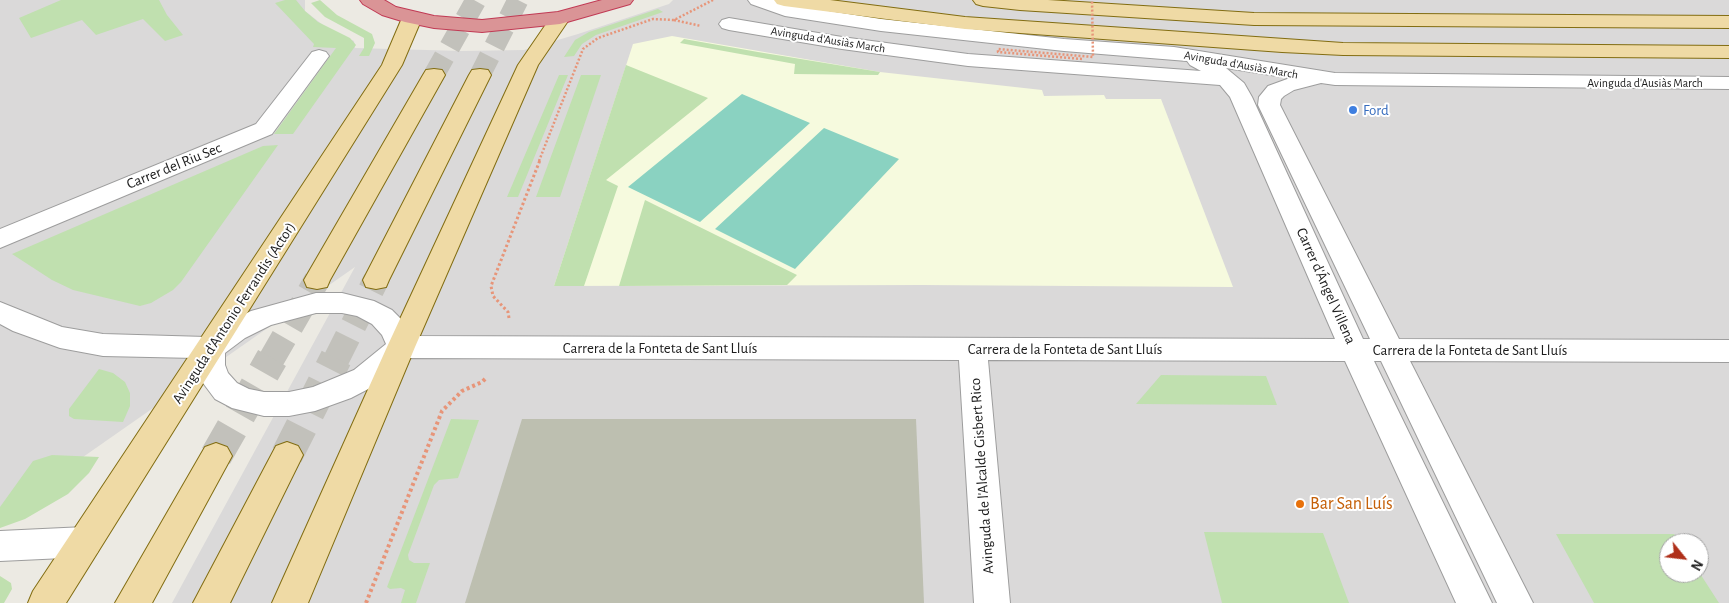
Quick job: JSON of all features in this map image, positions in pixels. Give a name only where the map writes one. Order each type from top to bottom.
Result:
[{"type":"highway","points":[[370,0],[389,11],[412,18],[442,23],[482,26],[560,18],[623,0]]},
{"type":"main road","name":"Avinguda d'Ausiàs March","points":[[784,0],[965,23],[1343,49],[1729,52]]},
{"type":"main road","points":[[983,0],[1254,19],[1729,22]]},
{"type":"main road","name":"Avinguda d'Antonio Ferrandis (Actor)","points":[[46,603],[392,65],[412,18]]},
{"type":"main road","points":[[290,603],[400,346],[528,65],[560,18]]},
{"type":"main road","points":[[317,280],[434,75]]},
{"type":"main road","points":[[376,280],[480,75]]},
{"type":"main road","points":[[134,603],[216,456]]},
{"type":"main road","points":[[211,603],[287,456]]},
{"type":"street","name":"Avinguda d'Ausiàs March","points":[[758,0],[784,10],[881,25],[1064,45],[1174,53],[1219,59],[1308,77],[1335,79],[1729,83]]},
{"type":"street","name":"Avinguda d'Ausiàs March","points":[[729,24],[842,43],[968,60],[1227,79]]},
{"type":"street","name":"Carrer d'Ángel Villena","points":[[1174,53],[1201,62],[1217,70],[1236,88],[1245,104],[1354,350],[1474,603]]},
{"type":"street","name":"Carrer del Riu Sec","points":[[0,238],[264,129],[318,56]]},
{"type":"street","name":"Carrer d'Ángel Villena","points":[[1335,79],[1303,81],[1288,85],[1270,97],[1268,105],[1515,603]]},
{"type":"street","points":[[0,312],[23,324],[60,337],[103,345],[211,348],[235,331],[261,318],[289,309],[325,303],[342,303],[364,308],[382,317],[395,330],[400,346],[384,363],[364,378],[323,396],[288,404],[264,404],[243,400],[226,391],[215,379],[210,364],[211,348]]},
{"type":"street","name":"Carrera de la Fonteta de Sant Lluís","points":[[400,346],[1729,351]]},
{"type":"street","name":"Avinguda de l'Alcalde Gisbert Rico","points":[[973,349],[992,603]]},
{"type":"street","points":[[0,546],[85,542]]},
{"type":"path","points":[[510,326],[508,312],[493,296],[491,286],[583,48],[598,38],[653,19],[674,20],[712,0]]},
{"type":"path","points":[[1082,59],[998,52],[998,49],[1093,57],[1092,0]]},
{"type":"path","points":[[366,603],[442,411],[462,391],[482,382],[489,375]]},
{"type":"shaded area","points":[[0,0],[305,0],[305,11],[328,29],[354,41],[355,48],[462,51],[524,50],[669,4],[673,0],[1729,0],[1729,603],[172,603],[355,267],[0,515]]},
{"type":"shaded area","points":[[672,36],[880,72],[1042,90],[1044,96],[1104,95],[1106,99],[1161,99],[1233,287],[923,285],[554,286],[633,44]]},
{"type":"shaded area","points":[[742,94],[810,123],[700,222],[628,187]]},
{"type":"shaded area","points":[[824,128],[899,159],[795,269],[715,229]]},
{"type":"shaded area","points":[[522,419],[916,419],[924,603],[465,603]]},
{"type":"green space","points":[[61,0],[159,0],[167,15],[183,35],[165,41],[143,19],[96,35],[82,20],[31,38],[19,18]]},
{"type":"green space","points":[[285,0],[296,0],[318,22],[350,38],[356,45],[293,134],[274,134],[336,48],[313,47],[314,44],[275,3]]},
{"type":"green space","points":[[320,0],[337,15],[372,34],[375,43],[369,56],[359,56],[364,48],[364,38],[325,17],[311,3]]},
{"type":"green space","points":[[658,9],[663,12],[596,35],[582,44],[574,56],[564,57],[575,40],[589,32]]},
{"type":"green space","points":[[684,39],[880,72],[878,75],[794,74],[795,64],[680,43]]},
{"type":"green space","points":[[626,65],[708,98],[606,180],[618,186],[584,286],[554,286]]},
{"type":"green space","points":[[559,75],[568,75],[518,197],[507,197]]},
{"type":"green space","points":[[581,75],[601,75],[560,197],[536,197]]},
{"type":"green space","points":[[278,145],[181,282],[173,290],[151,303],[140,306],[73,290],[52,280],[12,254],[263,146]]},
{"type":"green space","points":[[645,200],[797,275],[787,285],[619,286]]},
{"type":"green space","points":[[99,369],[113,373],[125,382],[130,393],[130,406],[123,422],[74,419],[69,416],[69,409]]},
{"type":"green space","points":[[1161,375],[1266,376],[1277,405],[1136,404]]},
{"type":"green space","points":[[451,419],[479,420],[458,478],[439,480],[434,485],[408,555],[409,560],[414,563],[430,563],[416,603],[401,603],[405,590],[387,587]]},
{"type":"green space","points":[[52,455],[99,457],[89,473],[68,494],[25,519],[0,528],[0,507],[33,461]]},
{"type":"green space","points":[[1204,532],[1323,533],[1349,603],[1222,603]]},
{"type":"green space","points":[[1556,534],[1659,534],[1659,583],[1706,583],[1719,603],[1594,603]]},
{"type":"green space","points":[[0,576],[11,583],[12,589],[4,603],[0,603]]},
{"type":"tunnel","points":[[434,75],[476,0]]},
{"type":"tunnel","points":[[480,75],[518,0]]},
{"type":"tunnel","points":[[271,360],[317,280]]},
{"type":"tunnel","points":[[336,360],[376,280]]},
{"type":"tunnel","points":[[216,456],[272,358]]},
{"type":"tunnel","points":[[287,455],[336,358]]},
{"type":"place","name":"Ford","points":[[1353,110]]},
{"type":"place","name":"Bar San Luís","points":[[1300,504]]}]
